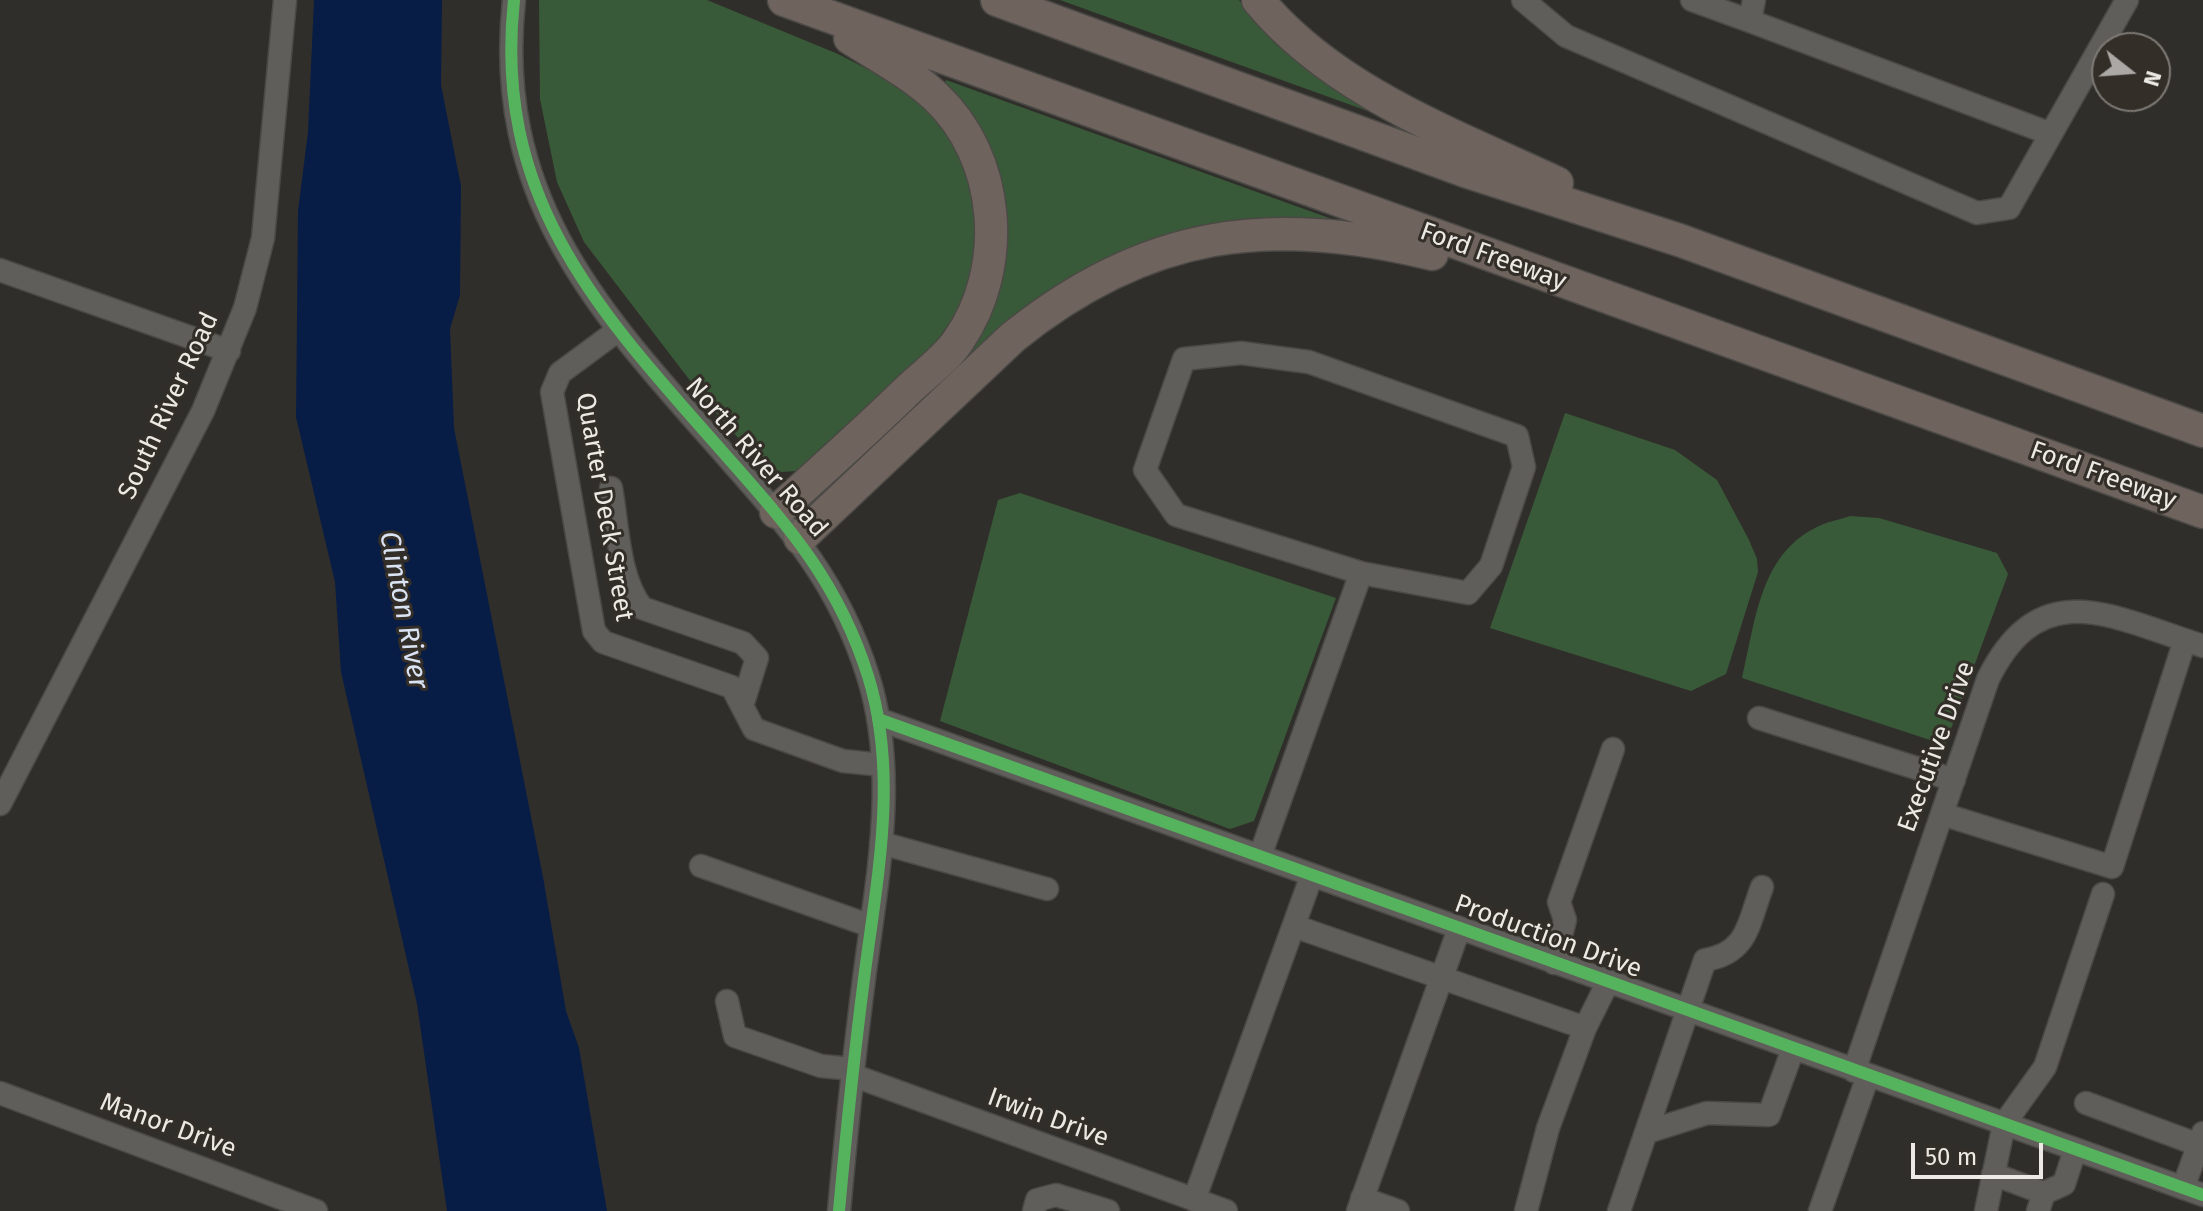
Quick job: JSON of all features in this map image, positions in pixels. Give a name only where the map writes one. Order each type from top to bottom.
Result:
[{"type":"highway","points":[[997,0],[1465,171],[1679,240],[2203,431]]},
{"type":"highway","points":[[1258,0],[1312,50],[1411,115],[1679,240]]},
{"type":"highway","points":[[776,512],[956,344],[968,325],[985,279],[992,226],[982,168],[959,121],[914,79],[792,3]]},
{"type":"highway","name":"Ford Freeway","points":[[792,3],[2203,512]]},
{"type":"highway","points":[[800,538],[887,452],[1038,317],[1088,283],[1157,254],[1237,235],[1309,233],[1372,239],[1600,295]]},
{"type":"street","name":"South River Road","points":[[0,804],[203,411],[229,351],[263,238],[285,0]]},
{"type":"street","name":"North River Road","points":[[514,0],[511,60],[517,118],[527,164],[548,220],[577,274],[617,331],[800,538],[845,618],[869,679],[878,719],[883,765],[881,843],[852,1072],[839,1211]]},
{"type":"street","points":[[1523,0],[1566,36],[1977,213],[2009,208],[2127,0]]},
{"type":"street","points":[[1692,0],[1752,10],[2051,134]]},
{"type":"street","points":[[0,270],[229,351]]},
{"type":"street","name":"Quarter Deck Street","points":[[617,331],[560,373],[552,392],[591,623],[603,642],[732,687],[754,729],[843,761],[883,765]]},
{"type":"street","points":[[1241,353],[1309,362],[1517,436],[1524,467],[1491,566],[1468,593],[1361,573],[1176,515],[1145,470],[1184,359],[1241,353]]},
{"type":"street","points":[[611,488],[627,576],[632,595],[642,608],[743,643],[757,658],[742,706]]},
{"type":"street","points":[[1260,856],[1361,573]]},
{"type":"street","name":"Executive Drive","points":[[1820,1211],[1942,814],[1988,679],[2001,654],[2014,637],[2039,618],[2060,612],[2090,612],[2194,643]]},
{"type":"street","points":[[1942,814],[2112,867],[2194,643]]},
{"type":"street","points":[[1759,718],[1954,780]]},
{"type":"street","name":"Production Drive","points":[[878,719],[2193,1192]]},
{"type":"street","points":[[1554,963],[1565,920],[1559,902],[1613,749]]},
{"type":"street","points":[[881,843],[1047,889]]},
{"type":"street","points":[[701,866],[871,926]]},
{"type":"street","points":[[1194,1200],[1312,875]]},
{"type":"street","points":[[1619,1211],[1705,960],[1727,956],[1739,946],[1762,887]]},
{"type":"street","points":[[1986,1211],[2004,1124],[2045,1067],[2103,894]]},
{"type":"street","points":[[1294,926],[1585,1028]]},
{"type":"street","points":[[1398,1211],[1360,1204],[1459,929]]},
{"type":"street","points":[[1526,1211],[1548,1128],[1585,1028],[1608,982]]},
{"type":"street","name":"Irwin Drive","points":[[727,1001],[735,1036],[821,1066],[852,1072],[1226,1211]]},
{"type":"street","points":[[1647,1132],[1707,1113],[1769,1115],[1793,1049]]},
{"type":"street","name":"Manor Drive","points":[[0,1093],[316,1211]]},
{"type":"street","points":[[2086,1103],[2201,1139],[2193,1192]]},
{"type":"street","points":[[1993,1174],[2041,1202],[2064,1184],[2075,1150]]},
{"type":"street","points":[[1034,1211],[1037,1200],[1056,1195],[1108,1211]]},
{"type":"green space","points":[[539,0],[707,0],[838,54],[902,87],[938,120],[960,151],[980,213],[970,284],[958,310],[936,342],[796,471],[781,472],[763,465],[711,408],[584,242],[557,182],[540,99]]},
{"type":"green space","points":[[1060,0],[1239,0],[1253,16],[1377,111],[1376,114]]},
{"type":"green space","points":[[946,80],[1343,223],[1218,228],[946,386],[940,379],[1000,271],[943,87]]},
{"type":"green space","points":[[1565,413],[1675,450],[1717,480],[1749,540],[1757,559],[1758,572],[1726,674],[1691,691],[1490,628]]},
{"type":"green space","points":[[1020,493],[1336,598],[1254,821],[1230,829],[940,721],[998,500]]},
{"type":"green space","points":[[1850,516],[1879,518],[1997,553],[2008,574],[1945,745],[1742,678],[1762,594],[1782,556],[1796,540],[1815,528]]},
{"type":"water","name":"Clinton River","points":[[314,0],[442,0],[441,85],[461,186],[460,295],[450,329],[454,428],[543,877],[566,1011],[579,1048],[607,1211],[447,1211],[417,1004],[341,672],[335,582],[296,417],[298,211],[308,132]]},
{"type":"cycle path","points":[[514,0],[512,73],[521,138],[540,198],[567,253],[601,306],[640,356],[773,510],[811,559],[843,613],[868,676],[882,751],[882,827],[839,1211]]},
{"type":"cycle path","points":[[878,719],[2203,1195]]}]
